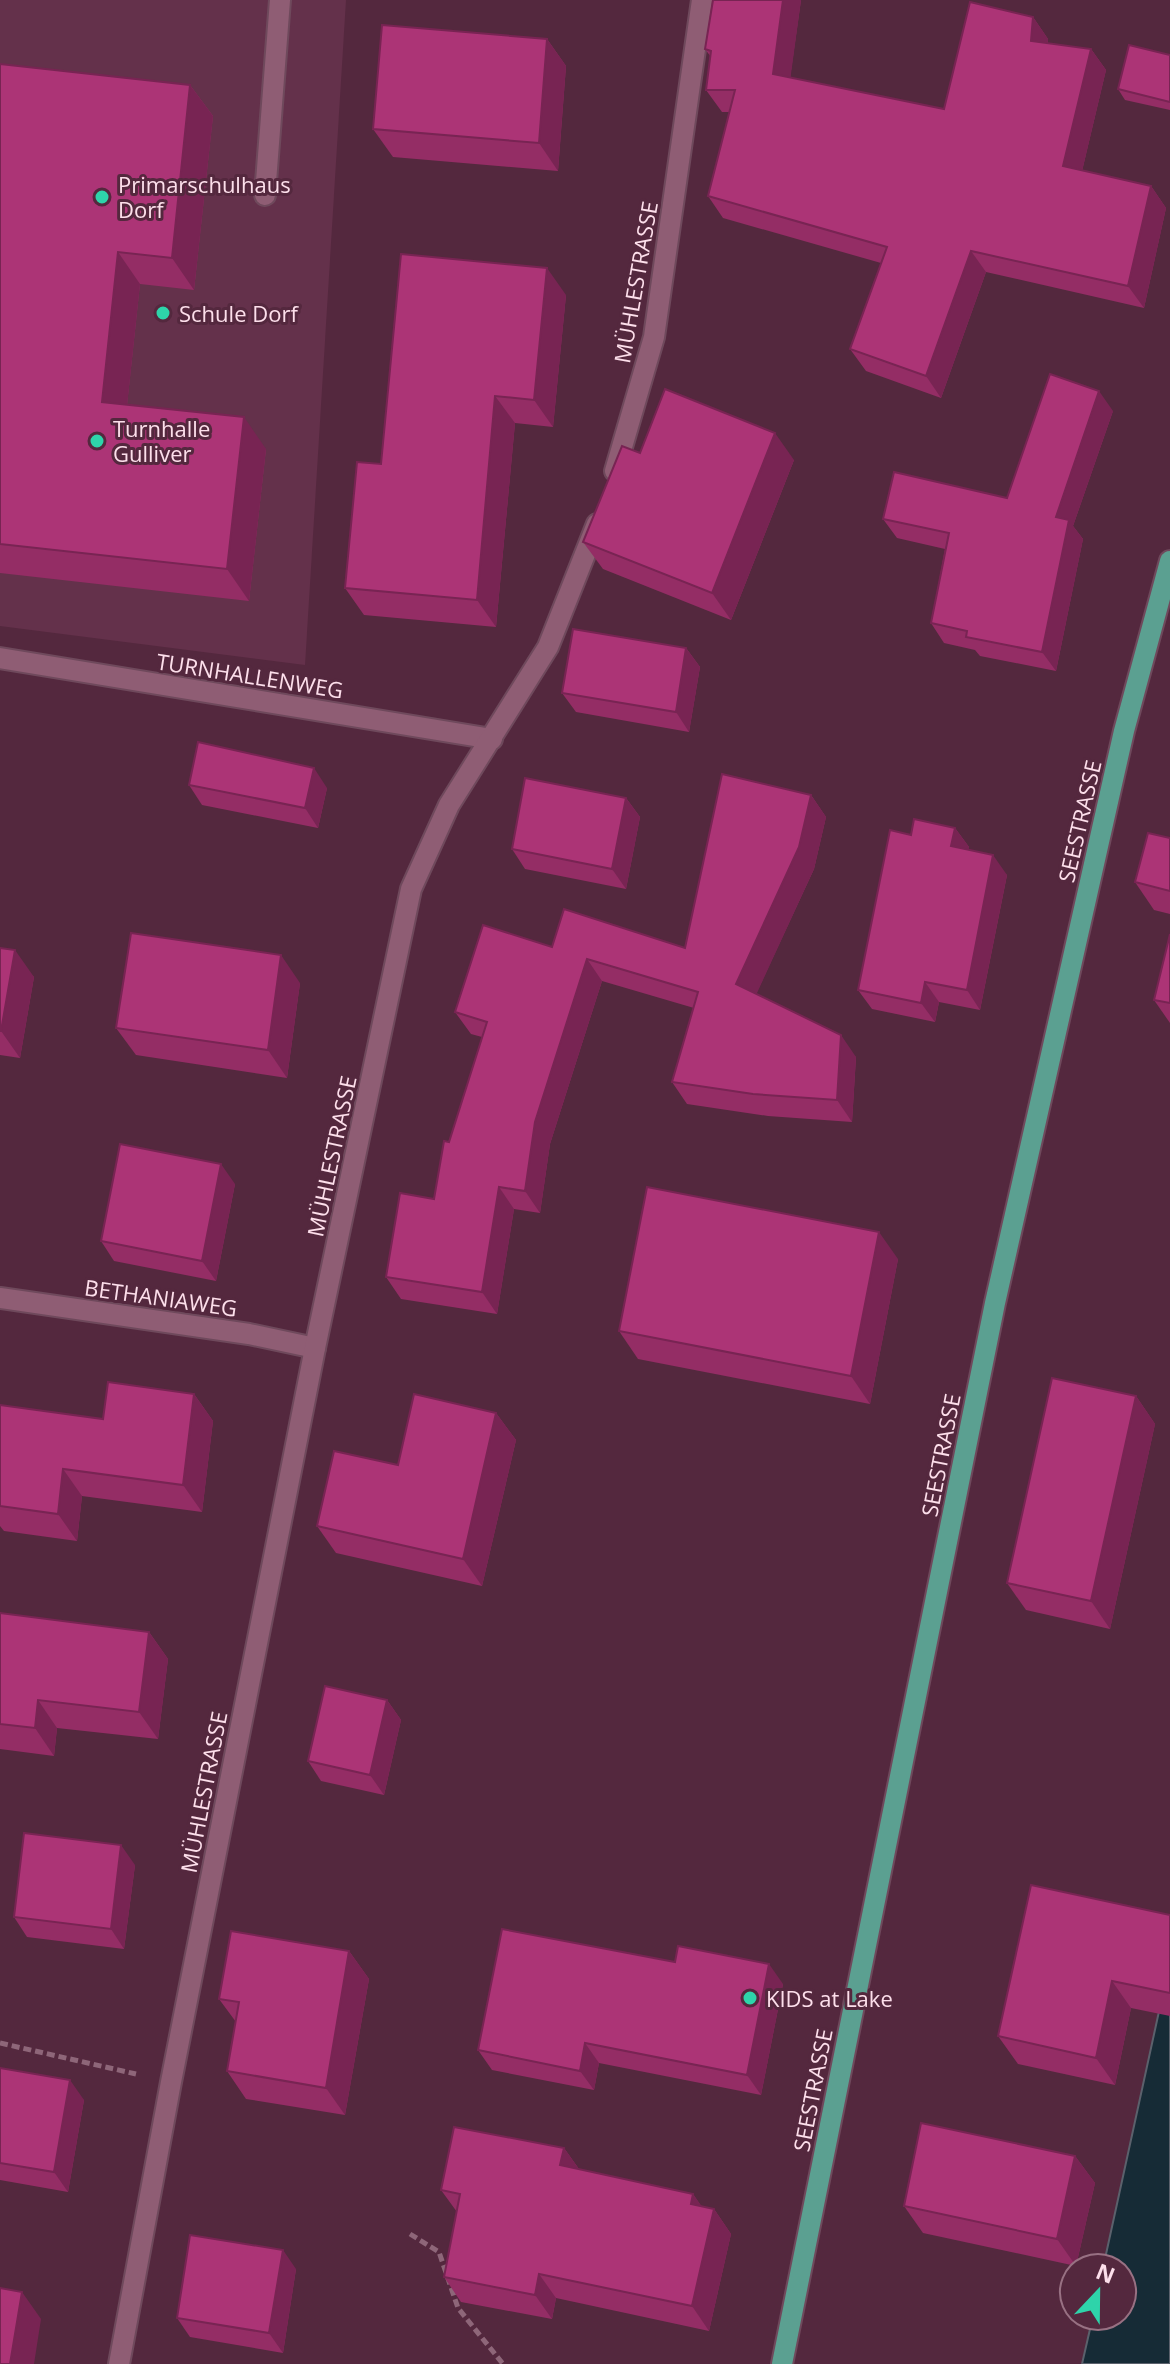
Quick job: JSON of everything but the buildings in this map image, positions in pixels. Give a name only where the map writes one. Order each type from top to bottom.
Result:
[{"type":"main road","name":"SEESTRASSE","points":[[782,2364],[995,1303],[1124,731],[1170,561]]},
{"type":"street","points":[[265,195],[280,0]]},
{"type":"street","name":"MÜHLESTRASSE","points":[[119,2364],[315,1348],[411,889],[449,805],[548,647],[608,492],[654,337],[702,0]]},
{"type":"street","name":"TURNHALLENWEG","points":[[0,658],[492,739]]},
{"type":"street","name":"BETHANIAWEG","points":[[0,1298],[249,1334],[315,1348]]},
{"type":"path","points":[[0,2043],[171,2082]]},
{"type":"path","points":[[410,2234],[439,2252],[458,2308],[503,2364]]},
{"type":"shaded area","name":"Schule Dorf","points":[[0,0],[346,0],[305,665],[0,626]]},
{"type":"water","points":[[1170,1961],[1170,2364],[1082,2364],[1089,2332],[1138,2332],[1138,2252],[1106,2252]]},
{"type":"place","name":"Primarschulhaus Dorf","points":[[102,197]]},
{"type":"place","name":"Schule Dorf","points":[[163,313]]},
{"type":"place","name":"Turnhalle Gulliver","points":[[97,441]]},
{"type":"place","name":"KIDS at Lake","points":[[750,1998]]}]
